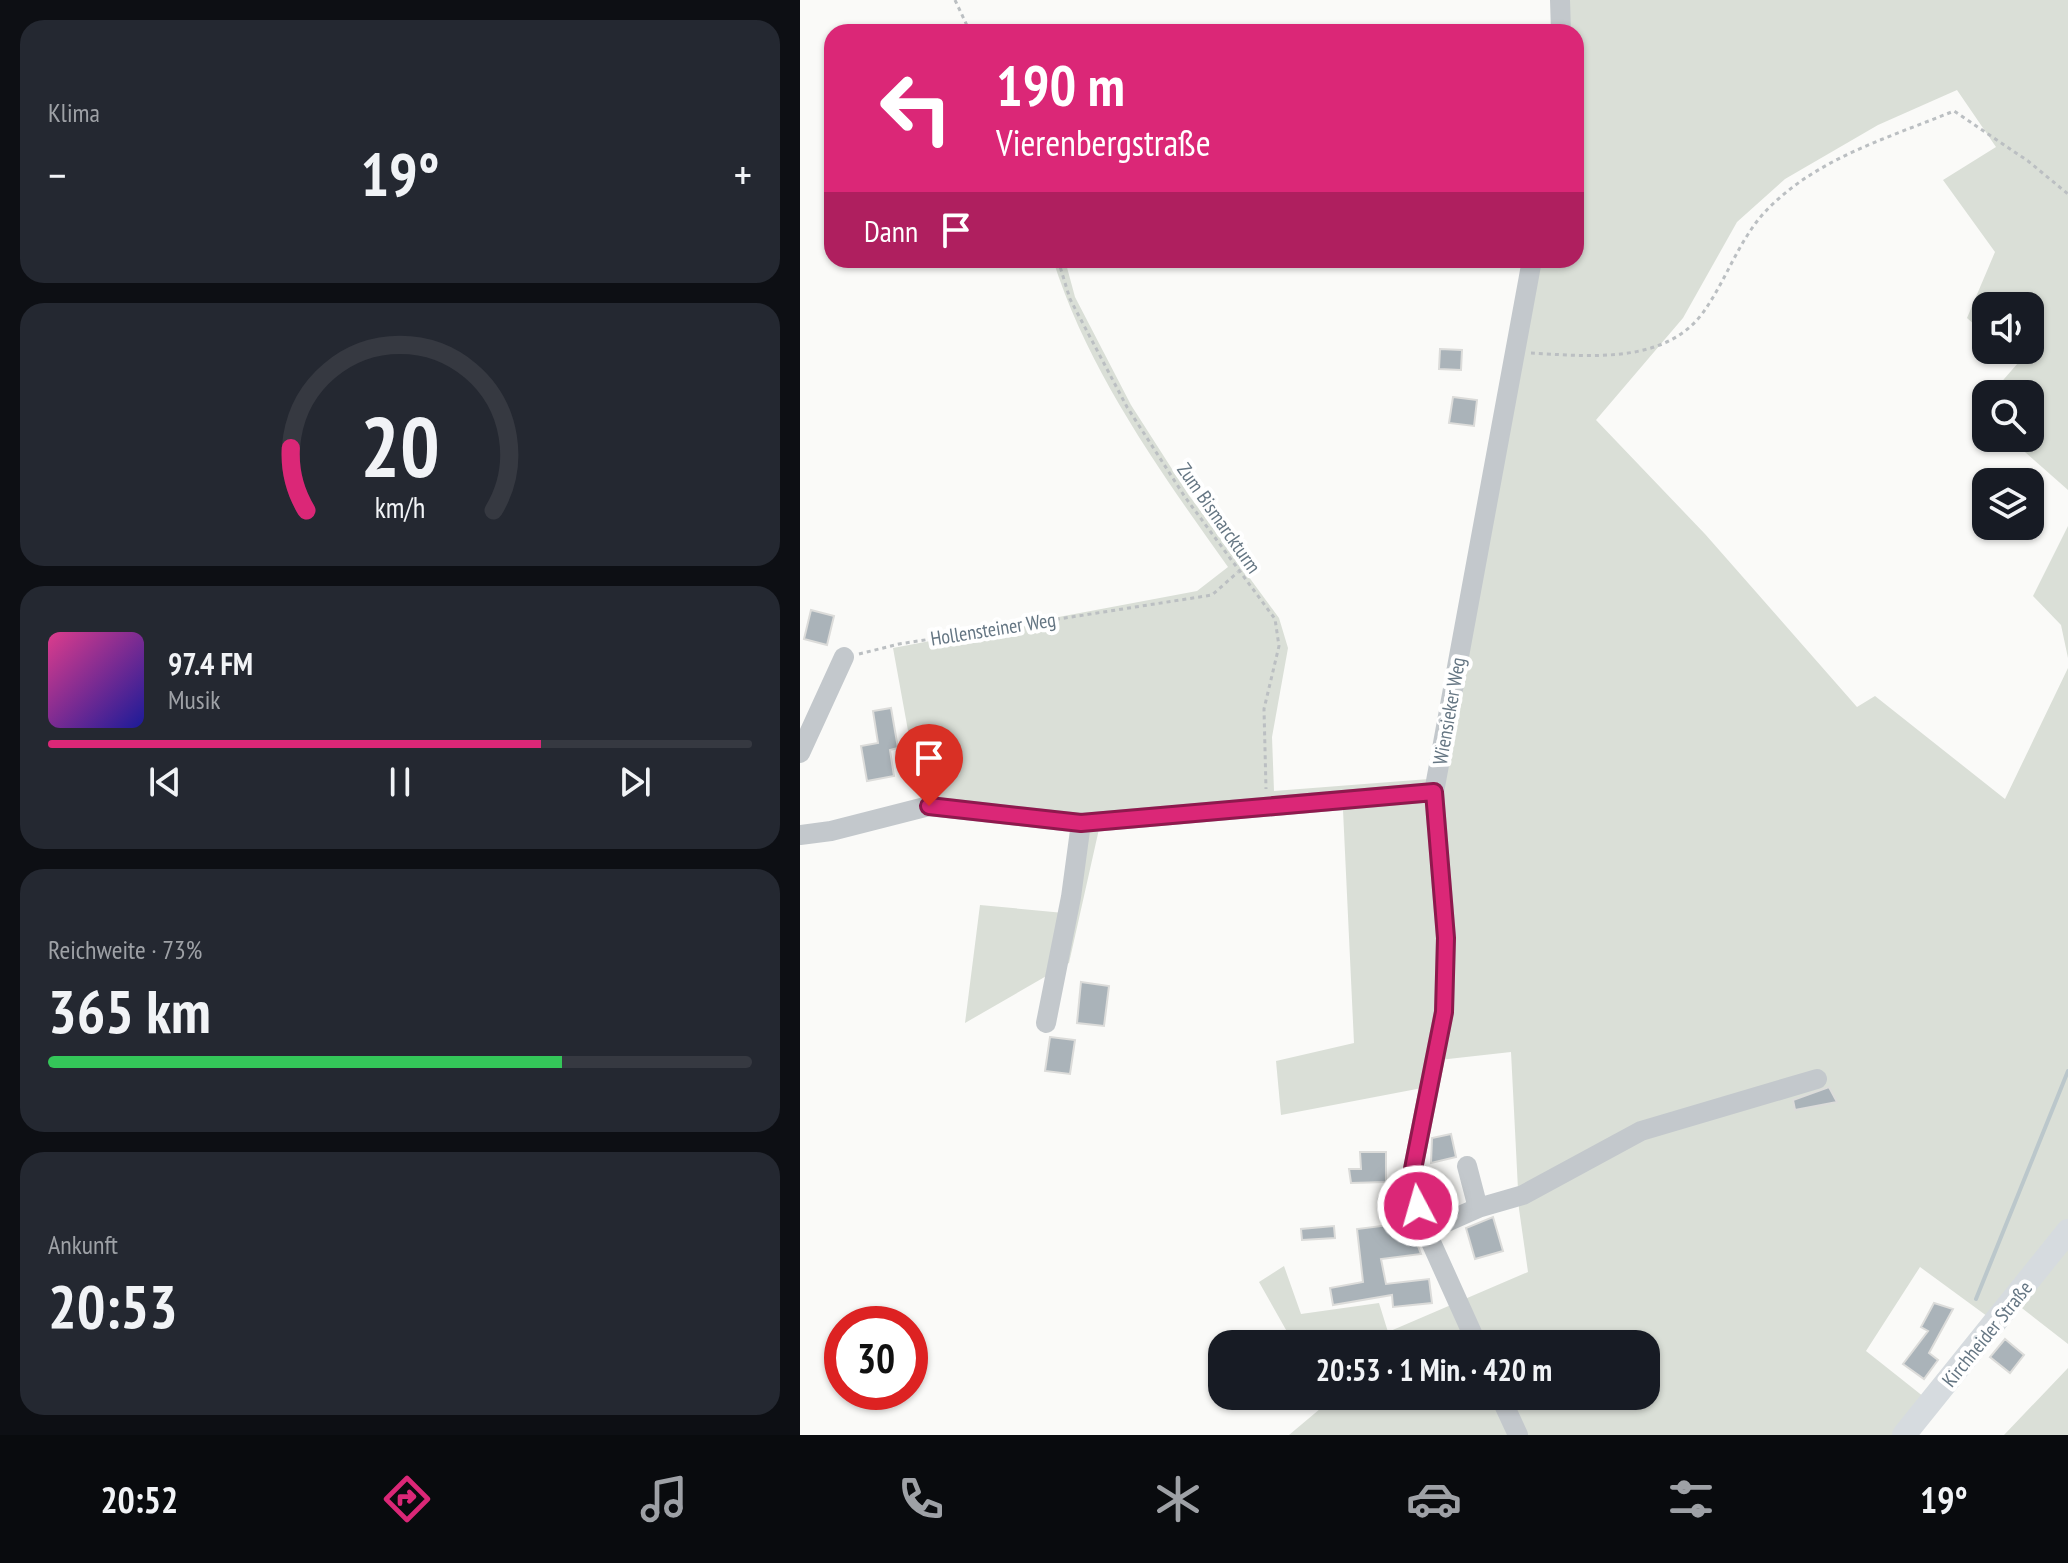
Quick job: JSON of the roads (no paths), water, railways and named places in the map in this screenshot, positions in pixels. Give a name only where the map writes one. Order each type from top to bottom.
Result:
[{"type":"main road","name":"Kirchheider Straße","points":[[1904,1435],[2068,1231]]},
{"type":"street","points":[[1560,0],[1561,24]]},
{"type":"street","name":"Wiensieker Weg","points":[[1471,1330],[1426,1231],[1418,1206],[1413,1169],[1444,1012],[1445,968],[1434,792],[1530,268]]},
{"type":"street","points":[[800,753],[844,657]]},
{"type":"street","points":[[800,835],[831,831],[929,806],[1081,823],[1434,792]]},
{"type":"street","points":[[1046,1023],[1071,897],[1081,823]]},
{"type":"street","points":[[1426,1231],[1478,1208],[1523,1195],[1641,1131],[1817,1079]]},
{"type":"street","points":[[1467,1166],[1478,1208]]},
{"type":"street","points":[[1506,1410],[1518,1435]]},
{"type":"waterway","points":[[1976,1299],[2068,1071]]}]
